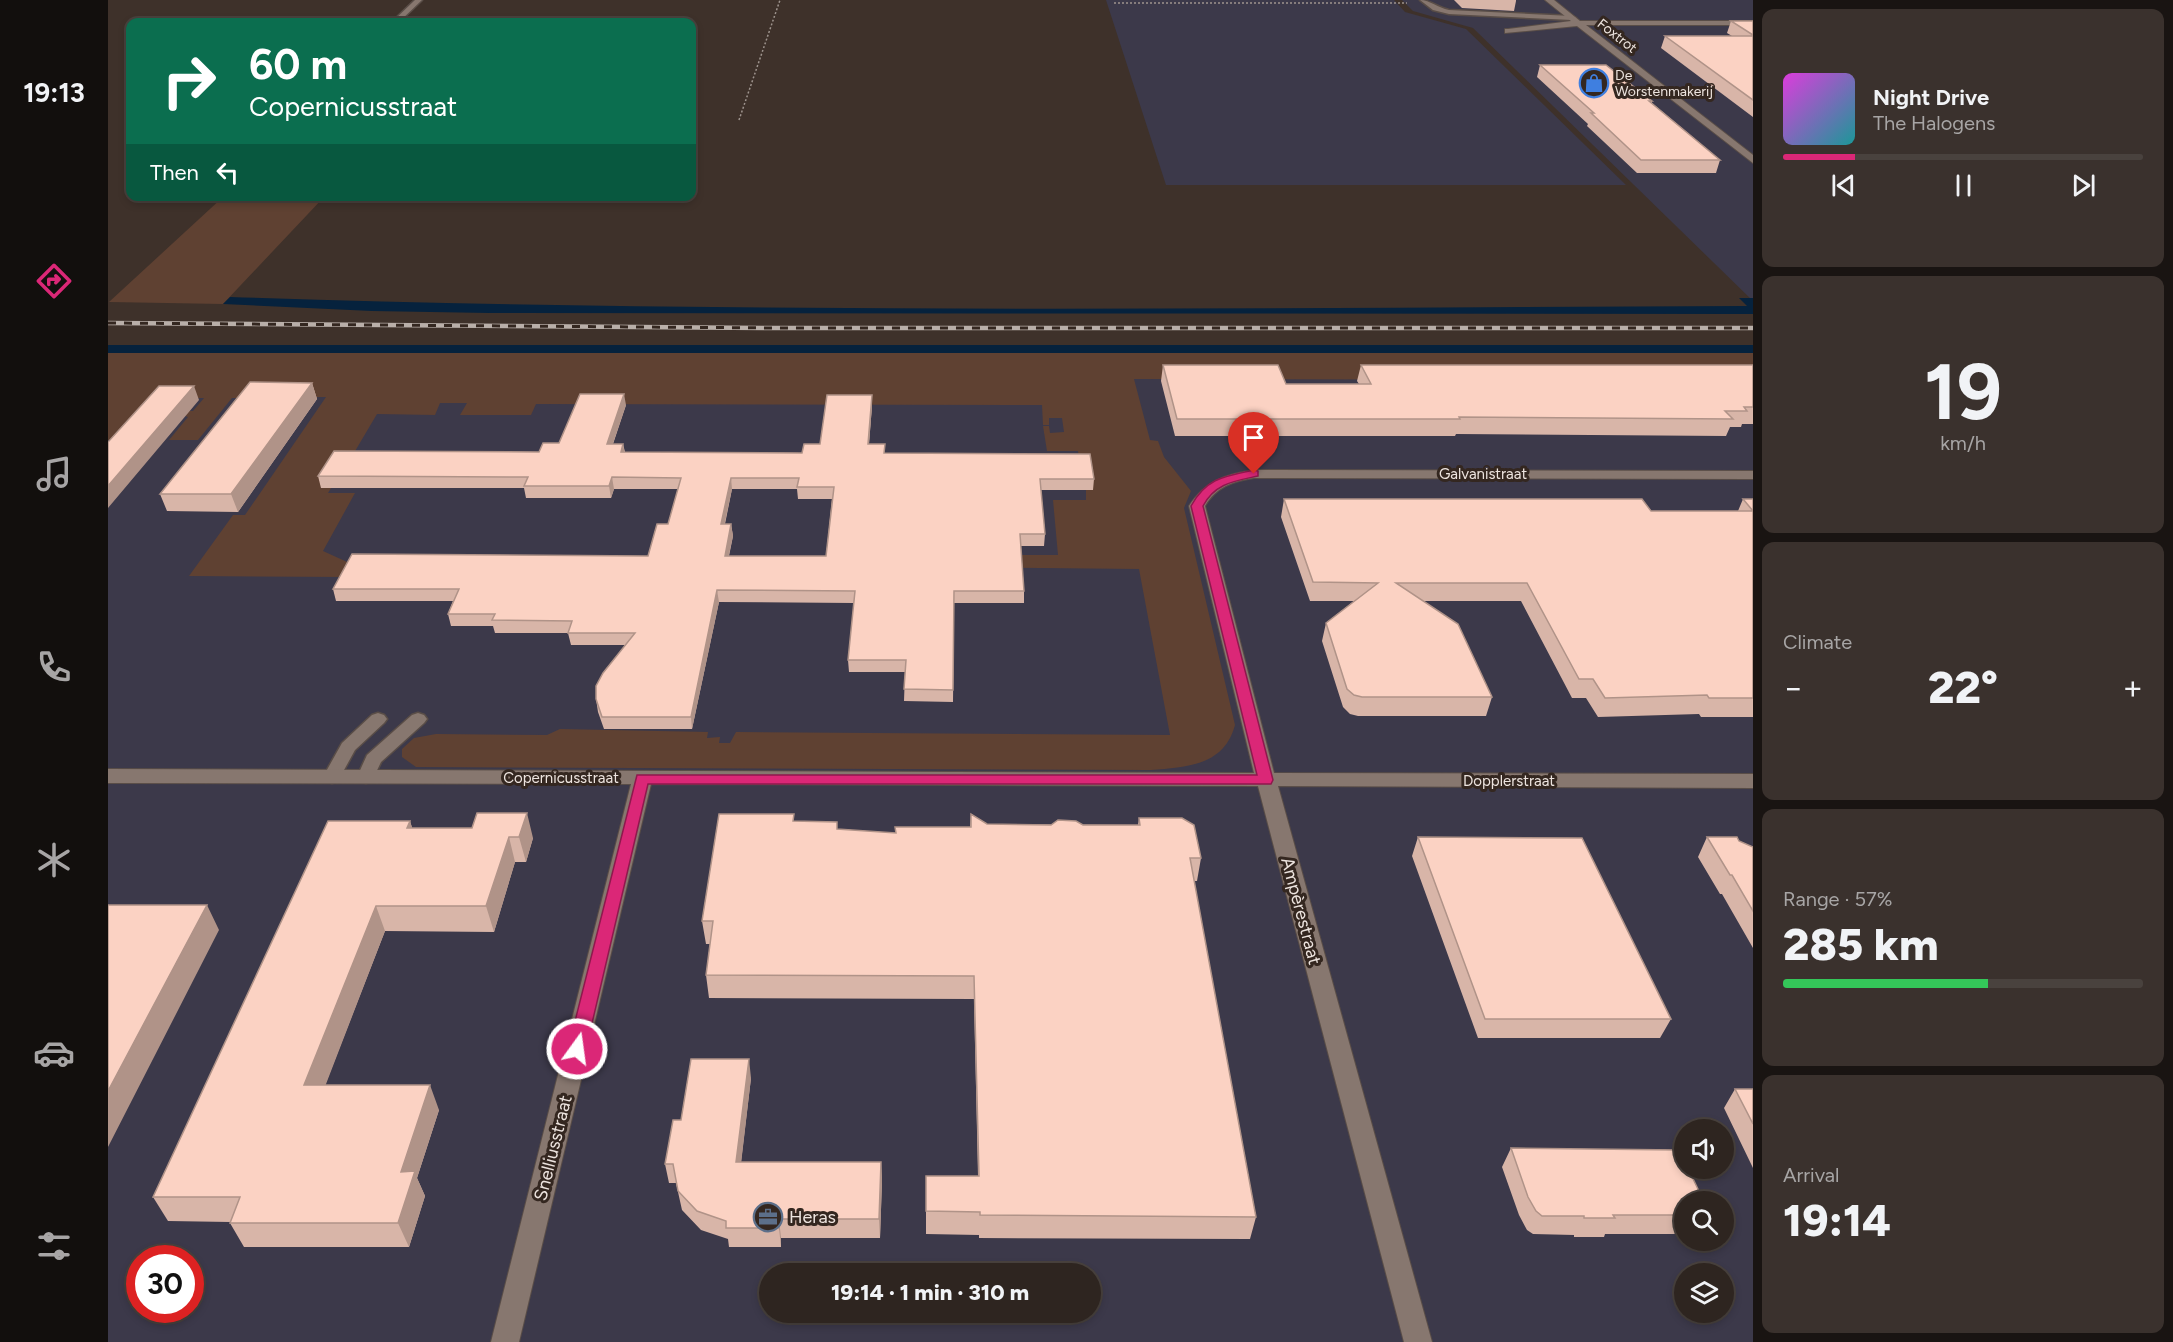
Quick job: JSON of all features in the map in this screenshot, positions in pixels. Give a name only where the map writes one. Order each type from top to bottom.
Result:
[{"type":"street","name":"Foxtrot","points":[[1549,0],[1753,160]]},
{"type":"street","points":[[1509,31],[1575,20],[1753,23]]},
{"type":"street","name":"Galvanistraat","points":[[1215,484],[1230,478],[1254,474],[1753,475]]},
{"type":"street","name":"Ampèrestraat","points":[[1215,484],[1203,494],[1197,506],[1266,780],[1418,1342]]},
{"type":"street","name":"Copernicusstraat","points":[[108,776],[1266,780]]},
{"type":"street","name":"Snelliusstraat","points":[[506,1342],[642,779]]},
{"type":"street","name":"Dopplerstraat","points":[[1266,780],[1753,781]]},
{"type":"lane","points":[[399,18],[419,0]]},
{"type":"lane","points":[[1424,2],[1435,9],[1449,12],[1575,20]]},
{"type":"lane","points":[[332,777],[348,747],[378,719]]},
{"type":"lane","points":[[366,777],[373,759],[418,720]]},
{"type":"path","points":[[739,120],[780,0]]},
{"type":"path","points":[[1114,3],[1424,2]]},
{"type":"shaded area","points":[[1106,0],[1394,0],[1405,12],[1466,29],[1626,185],[1166,185]]},
{"type":"shaded area","points":[[1402,0],[1753,0],[1753,301],[1473,28],[1413,11]]},
{"type":"shaded area","points":[[219,201],[320,201],[223,304],[109,302]]},
{"type":"shaded area","points":[[108,353],[1753,353],[1753,369],[1704,380],[1134,379],[1150,440],[1158,441],[1164,457],[1191,491],[1184,508],[1235,725],[1230,739],[1222,749],[1202,762],[1151,770],[416,767],[402,757],[402,749],[414,738],[436,734],[547,735],[560,729],[708,732],[707,738],[720,737],[719,743],[730,743],[736,732],[1170,735],[1139,569],[848,566],[849,555],[1058,555],[1053,500],[1086,500],[1086,490],[1093,490],[1080,465],[1078,451],[1047,451],[1043,426],[1049,426],[1050,433],[1064,432],[1062,418],[1049,418],[1049,425],[1043,425],[1042,405],[536,404],[531,415],[460,415],[467,403],[440,403],[435,415],[377,414],[348,463],[322,487],[331,488],[328,493],[355,493],[323,551],[356,566],[349,577],[189,576],[233,515],[245,515],[326,397],[232,398],[198,440],[169,440],[188,417],[185,416],[189,411],[193,411],[204,398],[164,398],[129,439],[108,440]]},
{"type":"shaded area","points":[[108,356],[1753,360],[1753,1342],[108,1342]]},
{"type":"water","points":[[230,297],[609,306],[988,309],[1747,306],[1739,298],[1753,298],[1753,314],[489,313],[372,311],[223,304]]},
{"type":"building","points":[[1731,21],[1753,21],[1753,35]]},
{"type":"building","points":[[1665,36],[1753,36],[1753,100]]},
{"type":"building","points":[[1540,65],[1606,65],[1720,160],[1641,160],[1591,113],[1594,113]]},
{"type":"building","points":[[1163,365],[1278,365],[1286,384],[1371,384],[1361,365],[1753,365],[1753,407],[1744,407],[1747,411],[1725,411],[1733,419],[1459,417],[1460,419],[1177,419]]},
{"type":"building","points":[[250,382],[312,383],[231,494],[160,494]]},
{"type":"building","points":[[159,386],[194,386],[108,486],[108,442]]},
{"type":"building","points":[[580,394],[624,394],[607,444],[623,444],[621,452],[802,453],[804,444],[820,444],[827,395],[872,395],[868,444],[885,444],[884,453],[1090,454],[1094,479],[1040,479],[1045,534],[1020,534],[1024,591],[954,591],[953,690],[904,689],[906,660],[848,660],[855,591],[717,590],[691,717],[602,717],[596,699],[596,686],[603,673],[635,633],[568,633],[572,621],[492,620],[495,614],[448,614],[459,589],[333,589],[352,554],[648,556],[657,524],[668,524],[681,478],[612,477],[609,486],[524,486],[528,477],[318,476],[334,451],[539,452],[543,443],[559,443]],"holes":[[[731,478],[799,478],[797,487],[834,487],[826,556],[725,556],[731,524],[721,524]]]},
{"type":"building","points":[[1284,499],[1642,499],[1651,511],[1753,511],[1753,698],[1709,698],[1707,695],[1605,698],[1593,679],[1579,679],[1527,583],[1396,583],[1458,624],[1492,697],[1362,697],[1354,695],[1347,689],[1326,623],[1378,583],[1313,582]]},
{"type":"building","points":[[1743,499],[1753,499],[1753,511]]},
{"type":"building","points":[[477,813],[527,813],[519,837],[509,837],[486,906],[376,906],[304,1085],[430,1085],[401,1172],[415,1171],[398,1223],[230,1223],[240,1197],[153,1197],[328,821],[410,821],[407,828],[472,828]]},
{"type":"building","points":[[719,814],[794,814],[793,821],[837,822],[837,829],[896,833],[895,827],[971,827],[971,814],[987,824],[1051,825],[1058,820],[1076,821],[1083,825],[1140,825],[1139,818],[1182,818],[1194,825],[1201,858],[1190,858],[1256,1217],[980,1215],[980,1212],[926,1211],[926,1176],[979,1176],[974,976],[706,975],[713,921],[702,921]]},
{"type":"building","points":[[1418,837],[1582,838],[1671,1019],[1485,1019]]},
{"type":"building","points":[[1707,837],[1737,837],[1739,841],[1753,847],[1753,911],[1732,875]]},
{"type":"building","points":[[108,905],[207,905],[108,1091]]},
{"type":"building","points":[[691,1059],[749,1059],[736,1162],[881,1162],[879,1219],[779,1219],[779,1228],[726,1228],[726,1221],[697,1211],[678,1191],[673,1164],[665,1164],[673,1120],[681,1120]]},
{"type":"building","points":[[1735,1089],[1753,1089],[1753,1124]]},
{"type":"building","points":[[1511,1148],[1674,1150],[1674,1179],[1693,1179],[1699,1191],[1674,1191],[1674,1215],[1613,1215],[1615,1218],[1542,1216],[1536,1211],[1528,1197]]},
{"type":"waterway","points":[[108,349],[1753,349]]},
{"type":"railway","points":[[108,323],[777,328],[1753,328]]},
{"type":"place","name":"De Worstenmakerij","points":[[1594,83]]},
{"type":"place","name":"Heras","points":[[768,1217]]},
{"type":"route","points":[[577,1049],[642,779],[1266,780],[1197,506],[1203,494],[1215,484],[1230,478],[1254,474]]}]
